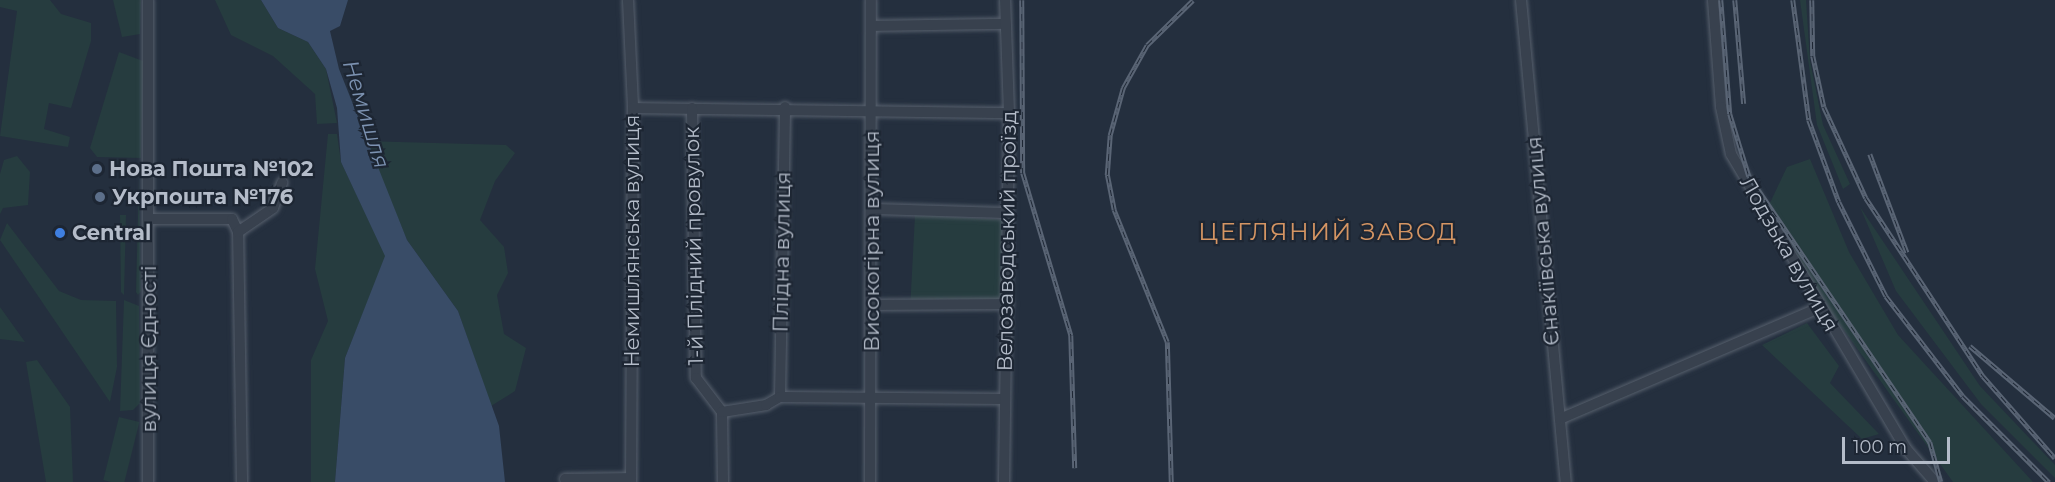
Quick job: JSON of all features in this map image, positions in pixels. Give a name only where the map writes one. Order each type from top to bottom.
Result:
[{"type":"street","name":"вулиця Єдності","points":[[148,0],[150,219],[148,482]]},
{"type":"street","name":"Немишлянська вулиця","points":[[628,0],[633,108],[631,480]]},
{"type":"street","name":"Високогірна вулиця","points":[[870,482],[872,0]]},
{"type":"street","name":"Велозаводський проїзд","points":[[1004,482],[1010,113],[1005,0]]},
{"type":"street","name":"Єнакіївська вулиця","points":[[1521,0],[1566,482]]},
{"type":"street","name":"Лодзька вулиця","points":[[1713,0],[1721,107],[1731,154],[1819,308],[1907,450],[1935,482]]},
{"type":"street","points":[[872,26],[1005,24]]},
{"type":"street","name":"Плідна вулиця","points":[[780,397],[785,107]]},
{"type":"street","points":[[633,108],[872,108],[900,114],[1010,113]]},
{"type":"street","name":"1-й Плідний провулок","points":[[692,108],[696,378],[722,412]]},
{"type":"street","points":[[238,232],[273,208],[282,183]]},
{"type":"street","points":[[872,209],[1007,213]]},
{"type":"street","points":[[150,219],[232,219],[238,232],[242,482]]},
{"type":"street","points":[[872,305],[1008,304]]},
{"type":"street","points":[[1560,419],[1819,308]]},
{"type":"street","points":[[723,482],[722,412],[766,405],[780,397],[1005,399]]},
{"type":"street","points":[[565,479],[631,480]]},
{"type":"green space","points":[[0,0],[50,0],[61,14],[91,23],[91,41],[71,108],[49,103],[44,129],[70,137],[68,147],[0,136],[17,11],[0,7]]},
{"type":"green space","points":[[113,0],[141,0],[140,34],[122,37]]},
{"type":"green space","points":[[215,0],[261,0],[278,28],[308,42],[326,69],[337,123],[317,124],[315,94],[273,56],[231,35]]},
{"type":"green space","points":[[1800,0],[1806,0],[1810,61],[1823,125],[1850,184],[1843,189],[1817,125]]},
{"type":"green space","points":[[119,52],[143,61],[141,158],[97,157],[90,148]]},
{"type":"green space","points":[[328,134],[337,134],[341,162],[386,256],[345,358],[335,482],[311,482],[311,360],[328,321],[315,269]]},
{"type":"green space","points":[[363,141],[506,145],[515,153],[495,181],[480,220],[504,247],[508,273],[497,295],[504,334],[526,348],[515,391],[491,406],[458,311],[407,240]]},
{"type":"green space","points":[[17,156],[30,172],[28,205],[3,208],[0,214],[0,174],[4,160]]},
{"type":"green space","points":[[1810,159],[1849,252],[1898,335],[2033,482],[1953,482],[1828,308],[1769,205],[1787,167]]},
{"type":"green space","points":[[139,177],[141,291],[138,295],[136,292]]},
{"type":"green space","points":[[1860,207],[1980,386],[2055,465],[2055,478],[1981,404],[1896,291]]},
{"type":"green space","points":[[120,215],[126,215],[124,295],[121,292]]},
{"type":"green space","points":[[915,215],[1005,220],[1000,308],[910,303]]},
{"type":"green space","points":[[7,223],[59,291],[81,300],[116,301],[117,367],[110,402],[0,240]]},
{"type":"green space","points":[[124,300],[139,306],[140,403],[133,410],[120,411]]},
{"type":"green space","points":[[0,307],[25,342],[0,339]]},
{"type":"green space","points":[[1807,323],[1839,366],[1830,383],[1879,434],[1862,439],[1762,345]]},
{"type":"green space","points":[[37,360],[70,407],[73,482],[46,482],[26,362]]},
{"type":"green space","points":[[119,417],[139,422],[124,482],[103,480]]},
{"type":"water","points":[[261,0],[348,0],[340,26],[330,31],[339,69],[407,240],[458,311],[499,426],[505,482],[335,482],[345,358],[385,256],[341,162],[337,108],[326,69],[308,42],[278,28]]},
{"type":"railway","points":[[1022,0],[1023,173],[1071,335],[1075,468]]},
{"type":"railway","points":[[1171,482],[1167,342],[1114,210],[1107,175],[1110,135],[1123,88],[1147,45],[1193,0]]},
{"type":"railway","points":[[1721,0],[1730,114],[1749,176],[1930,442],[1941,482]]},
{"type":"railway","points":[[1735,0],[1744,104]]},
{"type":"railway","points":[[1793,0],[1809,120],[1839,202],[1886,296],[1963,396],[2049,482]]},
{"type":"railway","points":[[1812,0],[1813,56],[1824,107],[1866,198],[1983,376],[2055,458]]},
{"type":"railway","points":[[1870,154],[1907,252]]},
{"type":"railway","points":[[1970,346],[2055,418]]},
{"type":"place","name":"Нова Пошта №102","points":[[97,169]]},
{"type":"place","name":"Укрпошта №176","points":[[100,197]]},
{"type":"place","name":"Central","points":[[60,233]]},
{"type":"district","name":"ЦЕГЛЯНИЙ ЗАВОД","points":[[1328,232]]},
{"type":"water label","name":"Немишля","points":[[366,114]]}]
